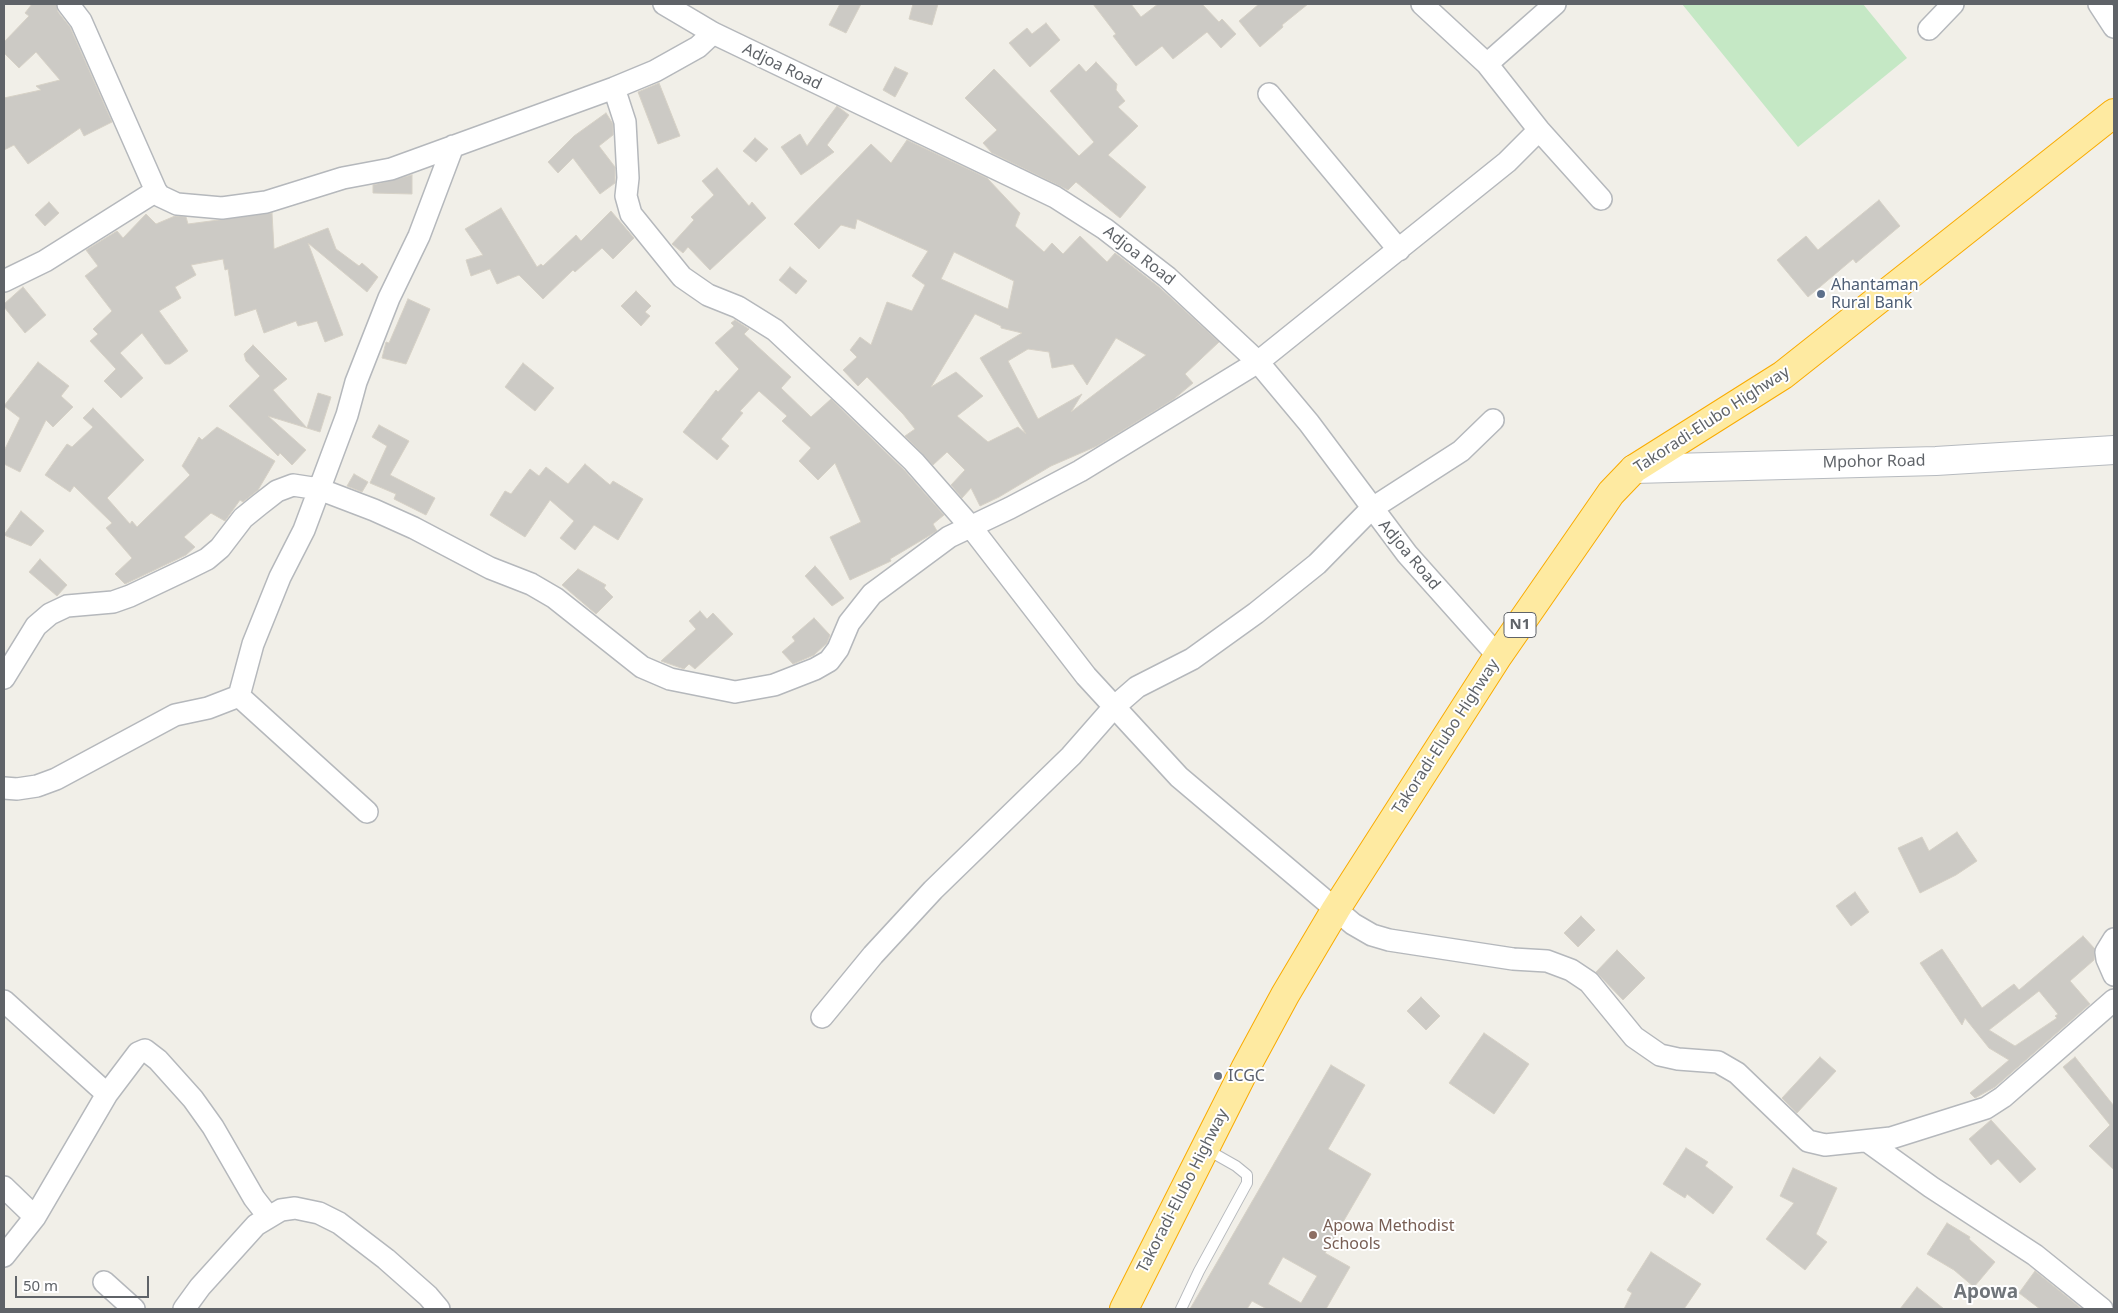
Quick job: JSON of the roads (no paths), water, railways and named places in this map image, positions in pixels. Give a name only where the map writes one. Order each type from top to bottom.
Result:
[{"type":"highway","name":"Takoradi-Elubo Highway","points":[[1124,1309],[1285,995],[1336,909],[1498,656],[1612,493],[1634,469],[1783,375],[2112,119]]},
{"type":"main road","name":"Mpohor Road","points":[[1634,469],[1936,461],[2114,450]]},
{"type":"street","points":[[68,4],[81,21],[156,191],[160,196],[177,204],[222,208],[266,202],[343,178],[391,169],[614,88],[676,60],[698,47],[713,33]]},
{"type":"street","name":"Adjoa Road","points":[[664,4],[713,33],[1056,198],[1106,229],[1167,277],[1258,362],[1309,423],[1371,509],[1407,554],[1498,656]]},
{"type":"street","points":[[1422,4],[1486,64],[1539,130],[1601,199]]},
{"type":"street","points":[[1486,64],[1555,4]]},
{"type":"street","points":[[1929,28],[1953,4]]},
{"type":"street","points":[[2099,4],[2114,27]]},
{"type":"street","points":[[614,88],[624,122],[628,178],[626,196],[631,214],[682,277],[708,296],[738,307],[753,316],[775,330],[794,346],[914,462],[971,527],[1086,676],[1179,776],[1353,924],[1372,935],[1389,940],[1513,959],[1547,961],[1571,970],[1589,982],[1634,1037],[1660,1054],[1678,1059],[1718,1062],[1737,1073],[1808,1141],[1825,1146],[1891,1138],[1915,1132],[1986,1108],[2003,1097],[2114,1000]]},
{"type":"street","points":[[1269,94],[1399,250]]},
{"type":"street","points":[[4,678],[36,626],[50,614],[67,606],[113,602],[149,589],[206,559],[232,535],[243,518],[277,491],[293,485],[319,489],[414,528],[490,568],[531,584],[555,598],[642,667],[670,679],[735,692],[774,685],[815,669],[829,661],[838,649],[849,623],[872,594],[949,537],[1080,471],[1258,362],[1507,162],[1539,130]]},
{"type":"street","points":[[239,696],[253,644],[280,577],[304,530],[367,354],[389,298],[419,236],[453,146]]},
{"type":"street","points":[[4,281],[45,261],[156,191]]},
{"type":"street","points":[[822,1017],[874,955],[933,890],[1071,756],[1114,707],[1137,687],[1157,675],[1192,659],[1256,614],[1317,564],[1371,509],[1461,451],[1493,420]]},
{"type":"street","points":[[4,788],[17,789],[56,779],[175,715],[208,708],[239,696]]},
{"type":"street","points":[[239,696],[367,812]]},
{"type":"street","points":[[2114,939],[2106,952],[2106,959],[2114,975]]},
{"type":"street","points":[[4,1001],[107,1094]]},
{"type":"street","points":[[4,1256],[35,1217],[107,1094],[138,1054],[145,1050],[152,1054],[193,1098],[213,1127],[254,1198],[268,1216]]},
{"type":"street","points":[[1867,1141],[1931,1187],[2035,1255],[2102,1309]]},
{"type":"street","points":[[4,1187],[35,1217]]},
{"type":"street","points":[[184,1309],[206,1280],[256,1225],[268,1216],[281,1210],[295,1208],[319,1213],[338,1223],[386,1259],[428,1296],[439,1309]]},
{"type":"street","points":[[104,1282],[134,1309]]},
{"type":"lane","points":[[1181,1309],[1199,1271],[1247,1183],[1247,1175],[1236,1166],[1205,1148]]},
{"type":"place","name":"Ahantaman Rural Bank","points":[[1821,294]]},
{"type":"place","name":"ICGC","points":[[1218,1076]]},
{"type":"place","name":"Apowa Methodist Schools","points":[[1313,1235]]},
{"type":"district","name":"Apowa","points":[[1986,1293]]}]
